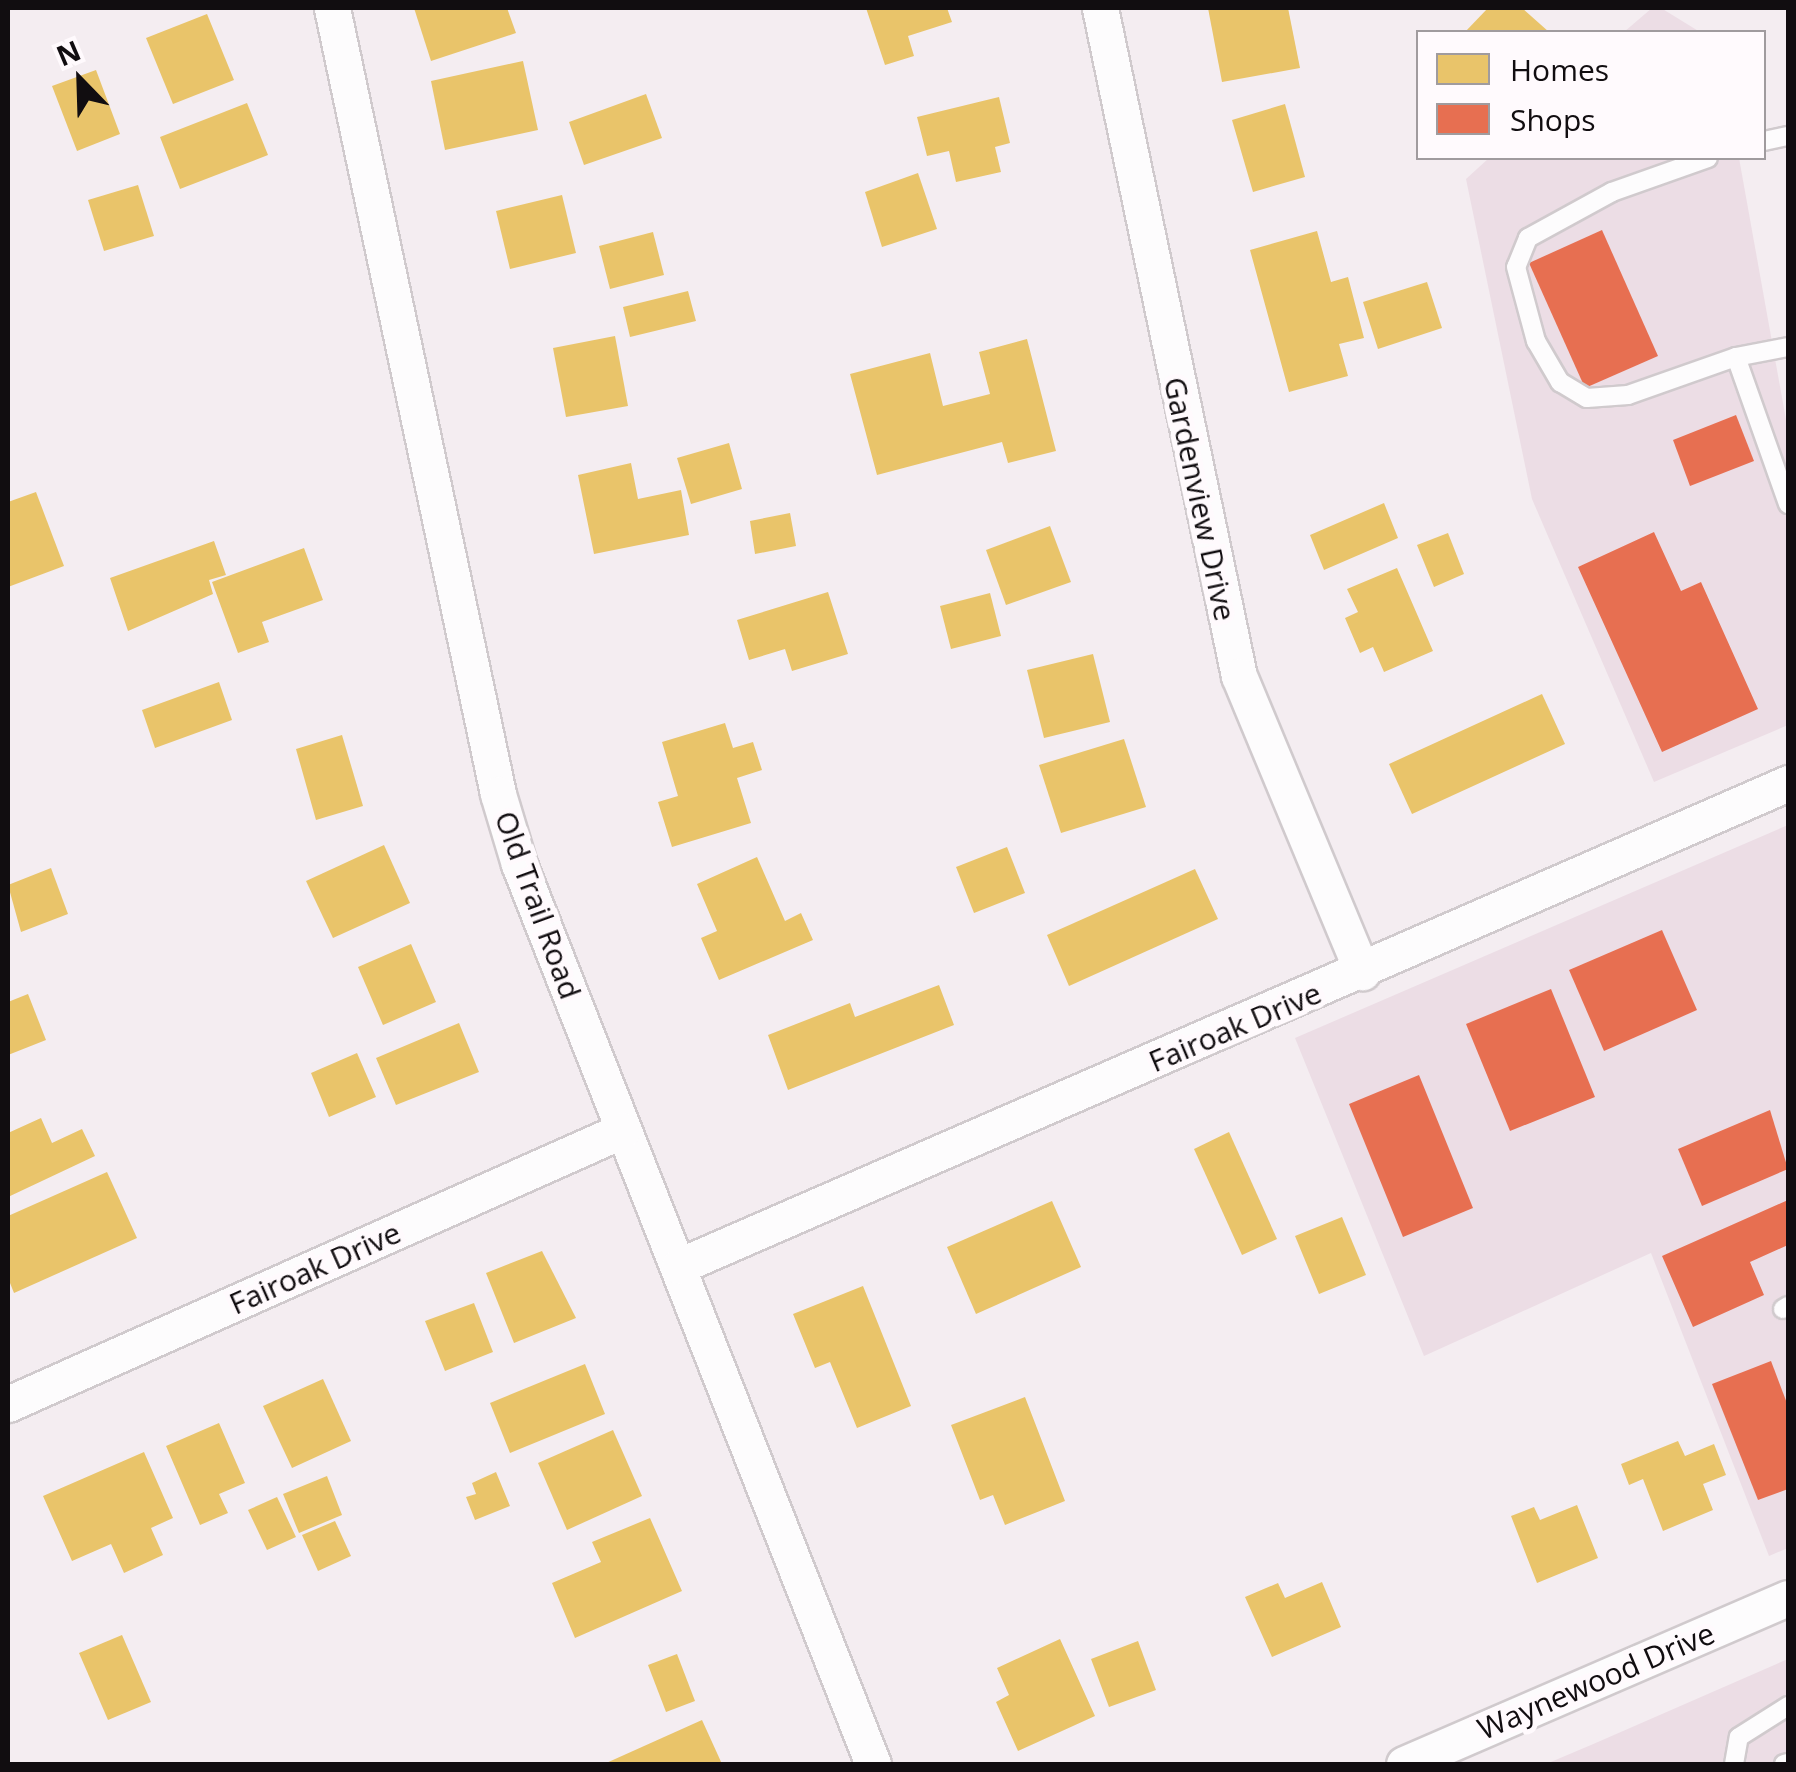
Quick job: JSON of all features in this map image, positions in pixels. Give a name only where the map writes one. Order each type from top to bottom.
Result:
[{"type":"street","name":"Old Trail Road","points":[[332,8],[498,794],[519,864],[874,1764]]},
{"type":"street","name":"Gardenview Drive","points":[[1100,8],[1239,676],[1362,972]]},
{"type":"street","name":"Fairoak Drive","points":[[679,1266],[1362,972],[1788,783]]},
{"type":"street","name":"Fairoak Drive","points":[[8,1404],[623,1130]]},
{"type":"street","name":"Waynewood Drive","points":[[1404,1764],[1788,1598]]},
{"type":"lane","points":[[1702,160],[1612,192],[1528,238],[1516,267],[1536,341],[1560,382],[1587,398],[1628,395],[1736,357],[1788,347]]},
{"type":"lane","points":[[1736,357],[1788,504]]},
{"type":"lane","points":[[1734,1764],[1739,1737],[1788,1706]]},
{"type":"shaded area","points":[[1652,8],[1661,8],[1697,30],[1626,30]]},
{"type":"shaded area","points":[[1487,160],[1739,160],[1788,431],[1788,725],[1654,782],[1532,499],[1466,179]]},
{"type":"shaded area","points":[[1788,825],[1788,1548],[1769,1556],[1651,1253],[1424,1356],[1295,1038]]},
{"type":"shaded area","points":[[1788,1659],[1788,1764],[1546,1764],[1591,1745]]},
{"type":"building: Homes","points":[[414,8],[507,8],[516,33],[431,61]]},
{"type":"building: Homes","points":[[866,8],[947,8],[952,22],[908,36],[914,56],[885,65]]},
{"type":"building: Homes","points":[[1208,8],[1288,8],[1300,68],[1222,82]]},
{"type":"building: Homes","points":[[1488,8],[1522,8],[1547,30],[1467,30]]},
{"type":"building: Homes","points":[[207,14],[234,80],[173,104],[146,38]]},
{"type":"building: Homes","points":[[523,61],[538,130],[445,150],[431,81]]},
{"type":"building: Homes","points":[[96,70],[120,134],[77,151],[52,86]]},
{"type":"building: Homes","points":[[646,94],[662,138],[584,165],[569,122]]},
{"type":"building: Homes","points":[[999,97],[1010,143],[995,147],[1001,172],[956,182],[949,151],[927,156],[917,117]]},
{"type":"building: Homes","points":[[247,103],[268,155],[180,189],[160,137]]},
{"type":"building: Homes","points":[[1285,104],[1305,177],[1253,192],[1232,120]]},
{"type":"building: Homes","points":[[918,173],[937,229],[882,247],[865,192]]},
{"type":"building: Homes","points":[[138,185],[154,236],[104,251],[88,200]]},
{"type":"building: Homes","points":[[562,195],[576,253],[510,269],[496,211]]},
{"type":"building: Homes","points":[[1317,231],[1331,282],[1348,277],[1364,338],[1339,344],[1348,376],[1289,392],[1250,250]]},
{"type":"building: Homes","points":[[653,232],[664,275],[610,289],[599,246]]},
{"type":"building: Homes","points":[[1427,282],[1442,328],[1378,349],[1363,302]]},
{"type":"building: Homes","points":[[688,291],[696,321],[630,337],[623,307]]},
{"type":"building: Homes","points":[[615,336],[628,406],[566,417],[553,348]]},
{"type":"building: Homes","points":[[1027,339],[1056,451],[1008,463],[1002,442],[877,475],[850,374],[930,353],[943,406],[990,394],[979,352]]},
{"type":"building: Homes","points":[[729,443],[742,489],[691,504],[677,458]]},
{"type":"building: Homes","points":[[631,463],[638,499],[681,490],[689,535],[594,554],[578,475]]},
{"type":"building: Homes","points":[[36,492],[64,566],[8,587],[8,502]]},
{"type":"building: Homes","points":[[1384,503],[1398,538],[1324,570],[1310,535]]},
{"type":"building: Homes","points":[[790,513],[796,546],[755,554],[750,521]]},
{"type":"building: Homes","points":[[1050,526],[1071,582],[1006,605],[986,550]]},
{"type":"building: Homes","points":[[1448,533],[1464,574],[1434,587],[1417,545]]},
{"type":"building: Homes","points":[[214,541],[226,575],[209,580],[213,594],[128,631],[110,578]]},
{"type":"building: Homes","points":[[304,548],[323,600],[262,622],[269,642],[238,653],[212,582]]},
{"type":"building: Homes","points":[[1397,568],[1433,651],[1384,672],[1373,647],[1360,653],[1345,618],[1358,612],[1347,589]]},
{"type":"building: Homes","points":[[828,592],[848,654],[792,671],[785,649],[749,660],[737,620]]},
{"type":"building: Homes","points":[[990,593],[1001,636],[951,649],[940,606]]},
{"type":"building: Homes","points":[[1093,654],[1110,722],[1044,738],[1027,670]]},
{"type":"building: Homes","points":[[219,682],[232,720],[155,748],[142,710]]},
{"type":"building: Homes","points":[[1542,694],[1565,744],[1412,814],[1389,764]]},
{"type":"building: Homes","points":[[725,723],[733,748],[753,742],[762,770],[737,778],[751,823],[672,847],[658,802],[678,796],[662,742]]},
{"type":"building: Homes","points":[[342,735],[363,806],[316,820],[296,749]]},
{"type":"building: Homes","points":[[1124,739],[1146,807],[1061,833],[1039,765]]},
{"type":"building: Homes","points":[[384,845],[410,903],[333,938],[306,881]]},
{"type":"building: Homes","points":[[1007,847],[1025,893],[974,913],[956,867]]},
{"type":"building: Homes","points":[[757,857],[785,921],[801,913],[813,940],[719,980],[701,938],[717,931],[697,884]]},
{"type":"building: Homes","points":[[51,868],[68,914],[21,932],[8,885]]},
{"type":"building: Homes","points":[[1195,869],[1218,919],[1069,986],[1047,935]]},
{"type":"building: Homes","points":[[411,944],[436,1002],[383,1025],[358,967]]},
{"type":"building: Homes","points":[[939,985],[954,1025],[788,1090],[768,1035],[850,1003],[855,1017]]},
{"type":"building: Homes","points":[[28,994],[46,1040],[8,1055],[8,1002]]},
{"type":"building: Homes","points":[[459,1023],[479,1072],[396,1105],[376,1058]]},
{"type":"building: Homes","points":[[357,1053],[376,1097],[329,1117],[311,1073]]},
{"type":"building: Homes","points":[[41,1118],[52,1143],[82,1129],[95,1156],[8,1197],[8,1133]]},
{"type":"building: Homes","points":[[1229,1132],[1277,1239],[1242,1255],[1194,1149]]},
{"type":"building: Homes","points":[[107,1172],[137,1238],[14,1293],[8,1278],[8,1216]]},
{"type":"building: Homes","points":[[1052,1201],[1081,1267],[976,1314],[947,1247]]},
{"type":"building: Homes","points":[[1342,1217],[1366,1275],[1319,1294],[1295,1236]]},
{"type":"building: Homes","points":[[542,1251],[576,1318],[514,1343],[486,1273]]},
{"type":"building: Homes","points":[[863,1286],[911,1406],[857,1428],[830,1362],[815,1368],[793,1314]]},
{"type":"building: Homes","points":[[474,1303],[493,1352],[445,1371],[425,1321]]},
{"type":"building: Homes","points":[[585,1364],[605,1414],[510,1453],[490,1403]]},
{"type":"building: Homes","points":[[323,1379],[351,1441],[292,1468],[263,1406]]},
{"type":"building: Homes","points":[[1025,1397],[1065,1501],[1005,1525],[993,1495],[980,1500],[951,1425]]},
{"type":"building: Homes","points":[[219,1423],[245,1483],[219,1494],[228,1513],[200,1525],[166,1446]]},
{"type":"building: Homes","points":[[613,1430],[642,1496],[567,1530],[538,1463]]},
{"type":"building: Homes","points":[[1678,1441],[1685,1456],[1714,1444],[1726,1475],[1703,1484],[1713,1510],[1663,1531],[1643,1479],[1629,1485],[1621,1464]]},
{"type":"building: Homes","points":[[144,1452],[173,1518],[151,1528],[163,1555],[124,1573],[111,1544],[72,1561],[43,1496]]},
{"type":"building: Homes","points":[[496,1472],[510,1506],[475,1520],[466,1497],[476,1494],[472,1483]]},
{"type":"building: Homes","points":[[327,1476],[342,1515],[299,1533],[283,1494]]},
{"type":"building: Homes","points":[[277,1497],[296,1537],[267,1550],[248,1510]]},
{"type":"building: Homes","points":[[1577,1505],[1598,1558],[1537,1583],[1511,1516],[1534,1507],[1540,1520]]},
{"type":"building: Homes","points":[[650,1518],[682,1591],[575,1638],[552,1583],[601,1562],[592,1542]]},
{"type":"building: Homes","points":[[335,1521],[351,1556],[318,1571],[302,1535]]},
{"type":"building: Homes","points":[[1322,1582],[1341,1627],[1272,1657],[1245,1597],[1278,1583],[1285,1598]]},
{"type":"building: Homes","points":[[122,1635],[151,1702],[108,1720],[79,1653]]},
{"type":"building: Homes","points":[[1060,1639],[1095,1716],[1018,1751],[996,1702],[1009,1695],[997,1668]]},
{"type":"building: Homes","points":[[1138,1641],[1156,1690],[1109,1707],[1091,1659]]},
{"type":"building: Homes","points":[[677,1654],[695,1701],[666,1712],[648,1665]]},
{"type":"building: Homes","points":[[702,1720],[722,1764],[604,1764]]},
{"type":"building: Shops","points":[[1602,230],[1658,356],[1585,388],[1529,263]]},
{"type":"building: Shops","points":[[1736,415],[1754,461],[1690,486],[1673,440]]},
{"type":"building: Shops","points":[[1654,532],[1681,591],[1701,582],[1758,709],[1662,752],[1578,567]]},
{"type":"building: Shops","points":[[1662,930],[1697,1010],[1604,1051],[1569,970]]},
{"type":"building: Shops","points":[[1551,989],[1595,1097],[1510,1131],[1466,1024]]},
{"type":"building: Shops","points":[[1419,1075],[1473,1208],[1403,1237],[1349,1104]]},
{"type":"building: Shops","points":[[1770,1110],[1788,1169],[1702,1206],[1678,1149]]},
{"type":"building: Shops","points":[[1788,1200],[1788,1245],[1750,1262],[1764,1295],[1693,1327],[1662,1256]]},
{"type":"building: Shops","points":[[1771,1361],[1788,1406],[1788,1489],[1758,1500],[1712,1384]]}]
